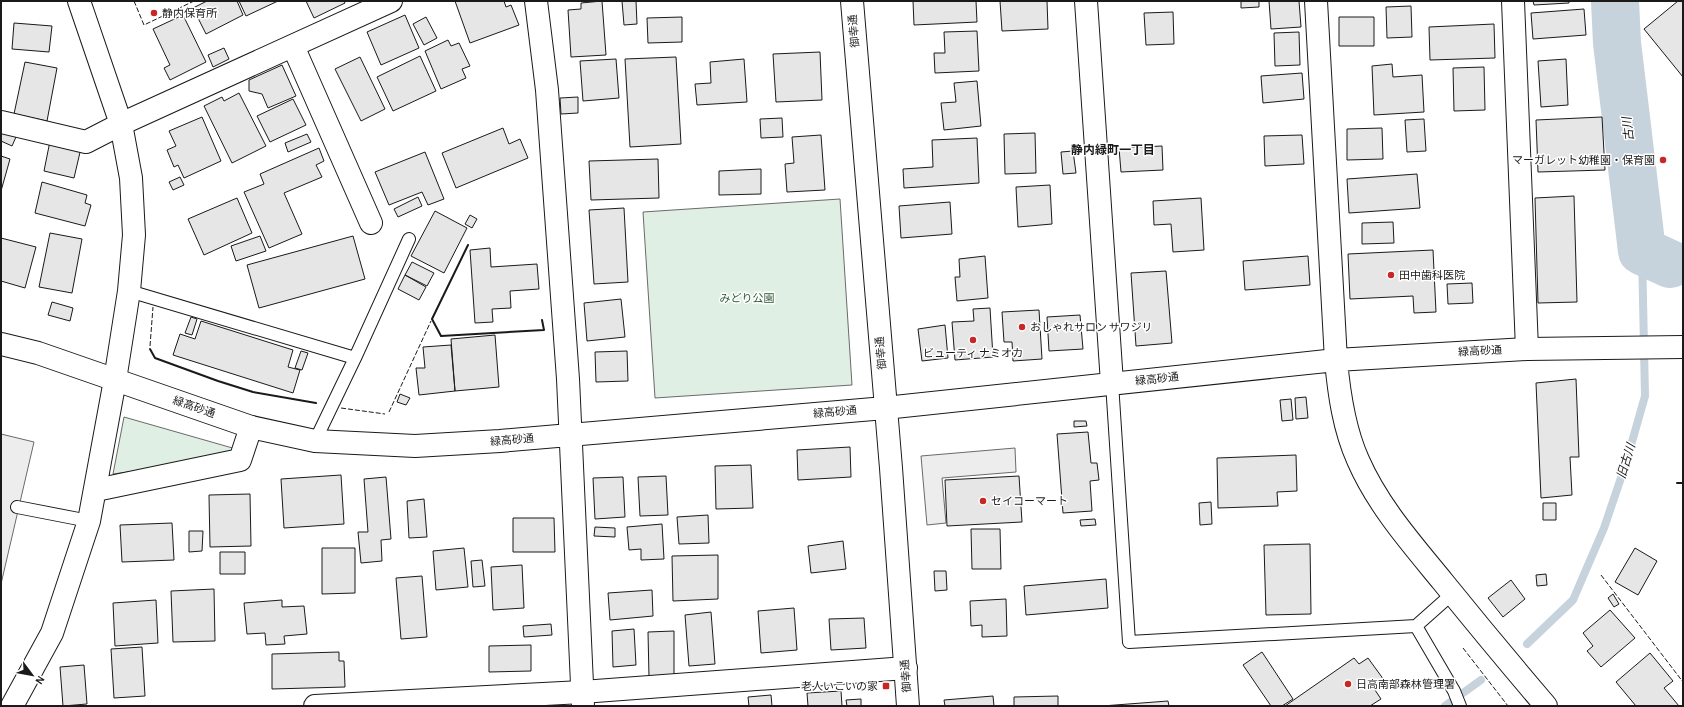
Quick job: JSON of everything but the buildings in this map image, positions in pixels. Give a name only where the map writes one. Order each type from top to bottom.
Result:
[{"type":"street","points":[[12,706],[52,633],[89,521],[116,380],[129,291],[134,235],[131,178],[121,124],[79,1]]},
{"type":"street","points":[[1,122],[86,142],[121,124],[392,1]]},
{"type":"street","points":[[536,1],[547,90],[571,434],[582,699]]},
{"type":"street","name":"御幸通","points":[[852,1],[908,706]]},
{"type":"street","points":[[1086,1],[1112,383]]},
{"type":"street","points":[[1316,1],[1336,360],[1339,391],[1344,414],[1358,460],[1379,498],[1404,534],[1546,706]]},
{"type":"street","points":[[1513,1],[1527,348]]},
{"type":"street","points":[[293,46],[371,223]]},
{"type":"street","name":"緑高砂通","points":[[1,344],[38,353],[251,427],[315,441],[415,446],[500,441],[885,408],[1336,360],[1527,348],[1683,347]]},
{"type":"street","points":[[96,490],[240,460],[251,427]]},
{"type":"street","points":[[315,706],[582,699],[906,668]]},
{"type":"lane","points":[[315,441],[409,239]]},
{"type":"lane","points":[[129,291],[354,358]]},
{"type":"lane","points":[[1112,383],[1129,642],[1416,626],[1452,594]]},
{"type":"lane","points":[[18,507],[89,521]]},
{"type":"lane","points":[[1416,626],[1454,691],[1460,706]]},
{"type":"green space","name":"みどり公園","points":[[840,199],[852,385],[655,398],[643,212]]},
{"type":"green space","points":[[124,417],[236,449],[234,457],[113,474]]},
{"type":"shaded area","points":[[1,434],[34,442],[1,584]]},
{"type":"shaded area","points":[[1015,448],[1016,472],[942,478],[946,523],[927,525],[921,456]]},
{"type":"waterway","name":"古川","points":[[1615,1],[1617,43],[1642,251],[1670,264]]},
{"type":"waterway","name":"旧古川","points":[[1527,644],[1573,600],[1604,528],[1626,463],[1645,396],[1642,251]]},
{"type":"waterway","name":"旧古川","points":[[1445,706],[1481,680]]},
{"type":"fence","points":[[134,1],[144,25],[194,1]]},
{"type":"fence","points":[[150,346],[153,307]]},
{"type":"fence","points":[[389,412],[431,321]]},
{"type":"fence","points":[[341,408],[385,414]]},
{"type":"fence","points":[[1601,575],[1683,682]]},
{"type":"fence","points":[[1463,648],[1508,706]]},
{"type":"wall","points":[[468,245],[432,319],[441,336],[544,330],[542,320]]},
{"type":"wall","points":[[150,349],[155,358],[218,381],[253,392],[316,403]]},
{"type":"wall","points":[[1677,483],[1683,483]]},
{"type":"place","name":"静内保育所","points":[[154,13]]},
{"type":"place","name":"マーガレット幼稚園・保育園","points":[[1663,160]]},
{"type":"place","name":"田中歯科医院","points":[[1391,275]]},
{"type":"place","name":"おしゃれサロン サワジリ","points":[[1022,327]]},
{"type":"place","name":"ビューティ ナミオカ","points":[[973,340]]},
{"type":"place","name":"セイコーマート","points":[[983,501]]},
{"type":"place","name":"日高南部森林管理署","points":[[1348,684]]},
{"type":"place","name":"老人いこいの家","points":[[886,686]]},
{"type":"district","name":"静内緑町一丁目","points":[[1113,150]]}]
